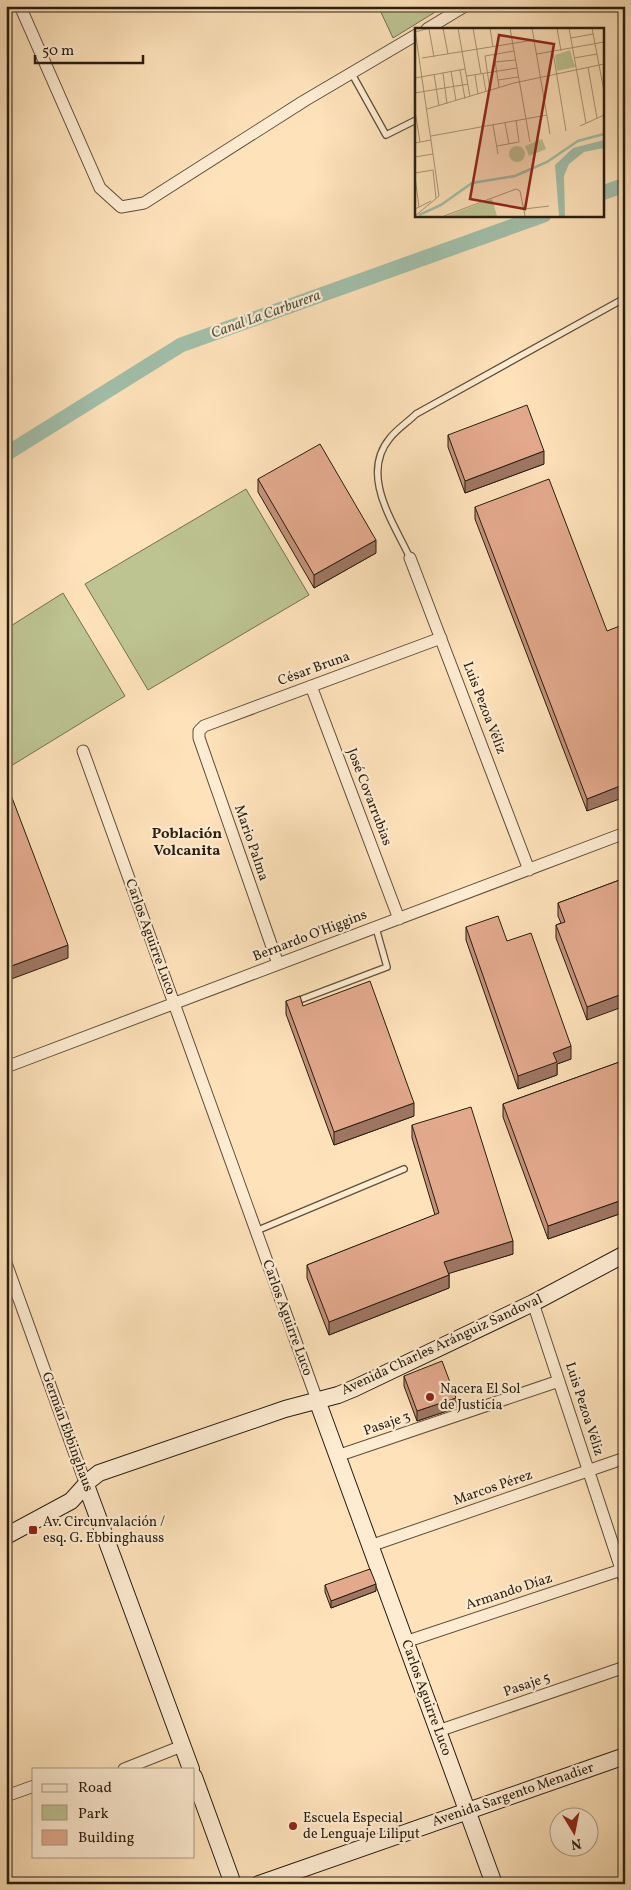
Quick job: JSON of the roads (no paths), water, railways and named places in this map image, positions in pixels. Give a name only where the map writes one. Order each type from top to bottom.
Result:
[{"type":"street","points":[[20,6],[100,188],[121,206],[144,203],[304,101],[415,37]]},
{"type":"street","points":[[429,28],[465,6]]},
{"type":"street","name":"Luis Pezoa Véliz","points":[[410,558],[529,870]]},
{"type":"street","name":"César Bruna","points":[[198,731],[204,726],[441,638]]},
{"type":"street","name":"José Covarrubias","points":[[311,686],[399,919]]},
{"type":"street","name":"Mario Palma","points":[[198,731],[278,964]]},
{"type":"street","name":"Carlos Aguirre Luco","points":[[83,751],[337,1456],[494,1884]]},
{"type":"street","name":"Bernardo O'Higgins","points":[[6,1067],[625,834]]},
{"type":"street","name":"Avenida Charles Aránguiz Sandoval","points":[[6,1536],[63,1506],[77,1496],[94,1476],[104,1470],[285,1409],[338,1394],[375,1380],[624,1257]]},
{"type":"street","name":"Germán Ebbinghaus","points":[[6,1263],[191,1768]]},
{"type":"street","name":"Luis Pezoa Véliz","points":[[533,1303],[623,1575]]},
{"type":"street","name":"Pasaje 3","points":[[337,1456],[559,1382]]},
{"type":"street","name":"Marcos Pérez","points":[[370,1546],[625,1458]]},
{"type":"street","name":"Armando Díaz","points":[[406,1642],[623,1575]]},
{"type":"street","name":"Pasaje 5","points":[[438,1732],[625,1667]]},
{"type":"street","points":[[127,1768],[182,1746]]},
{"type":"street","name":"Avenida Sargento Menadier","points":[[259,1884],[625,1756]]},
{"type":"street","points":[[195,1780],[233,1884]]},
{"type":"street","points":[[6,1796],[32,1787]]},
{"type":"lane","points":[[352,74],[386,135],[415,120]]},
{"type":"lane","points":[[410,558],[380,494],[377,473],[381,456],[389,438],[416,414],[625,298]]},
{"type":"lane","points":[[297,1001],[387,967],[376,928]]},
{"type":"lane","points":[[256,1231],[404,1169]]},
{"type":"waterway","name":"Canal La Carburera","points":[[604,192],[625,185]]},
{"type":"waterway","name":"Canal La Carburera","points":[[6,454],[181,345],[541,216]]},
{"type":"place","name":"Nacera El Sol de Justicia","points":[[430,1397]]},
{"type":"place","name":"Av. Circunvalación / esq. G. Ebbinghauss","points":[[33,1530]]},
{"type":"place","name":"Escuela Especial de Lenguaje Liliput","points":[[293,1826]]},
{"type":"district","name":"Población Volcanita","points":[[187,842]]}]
